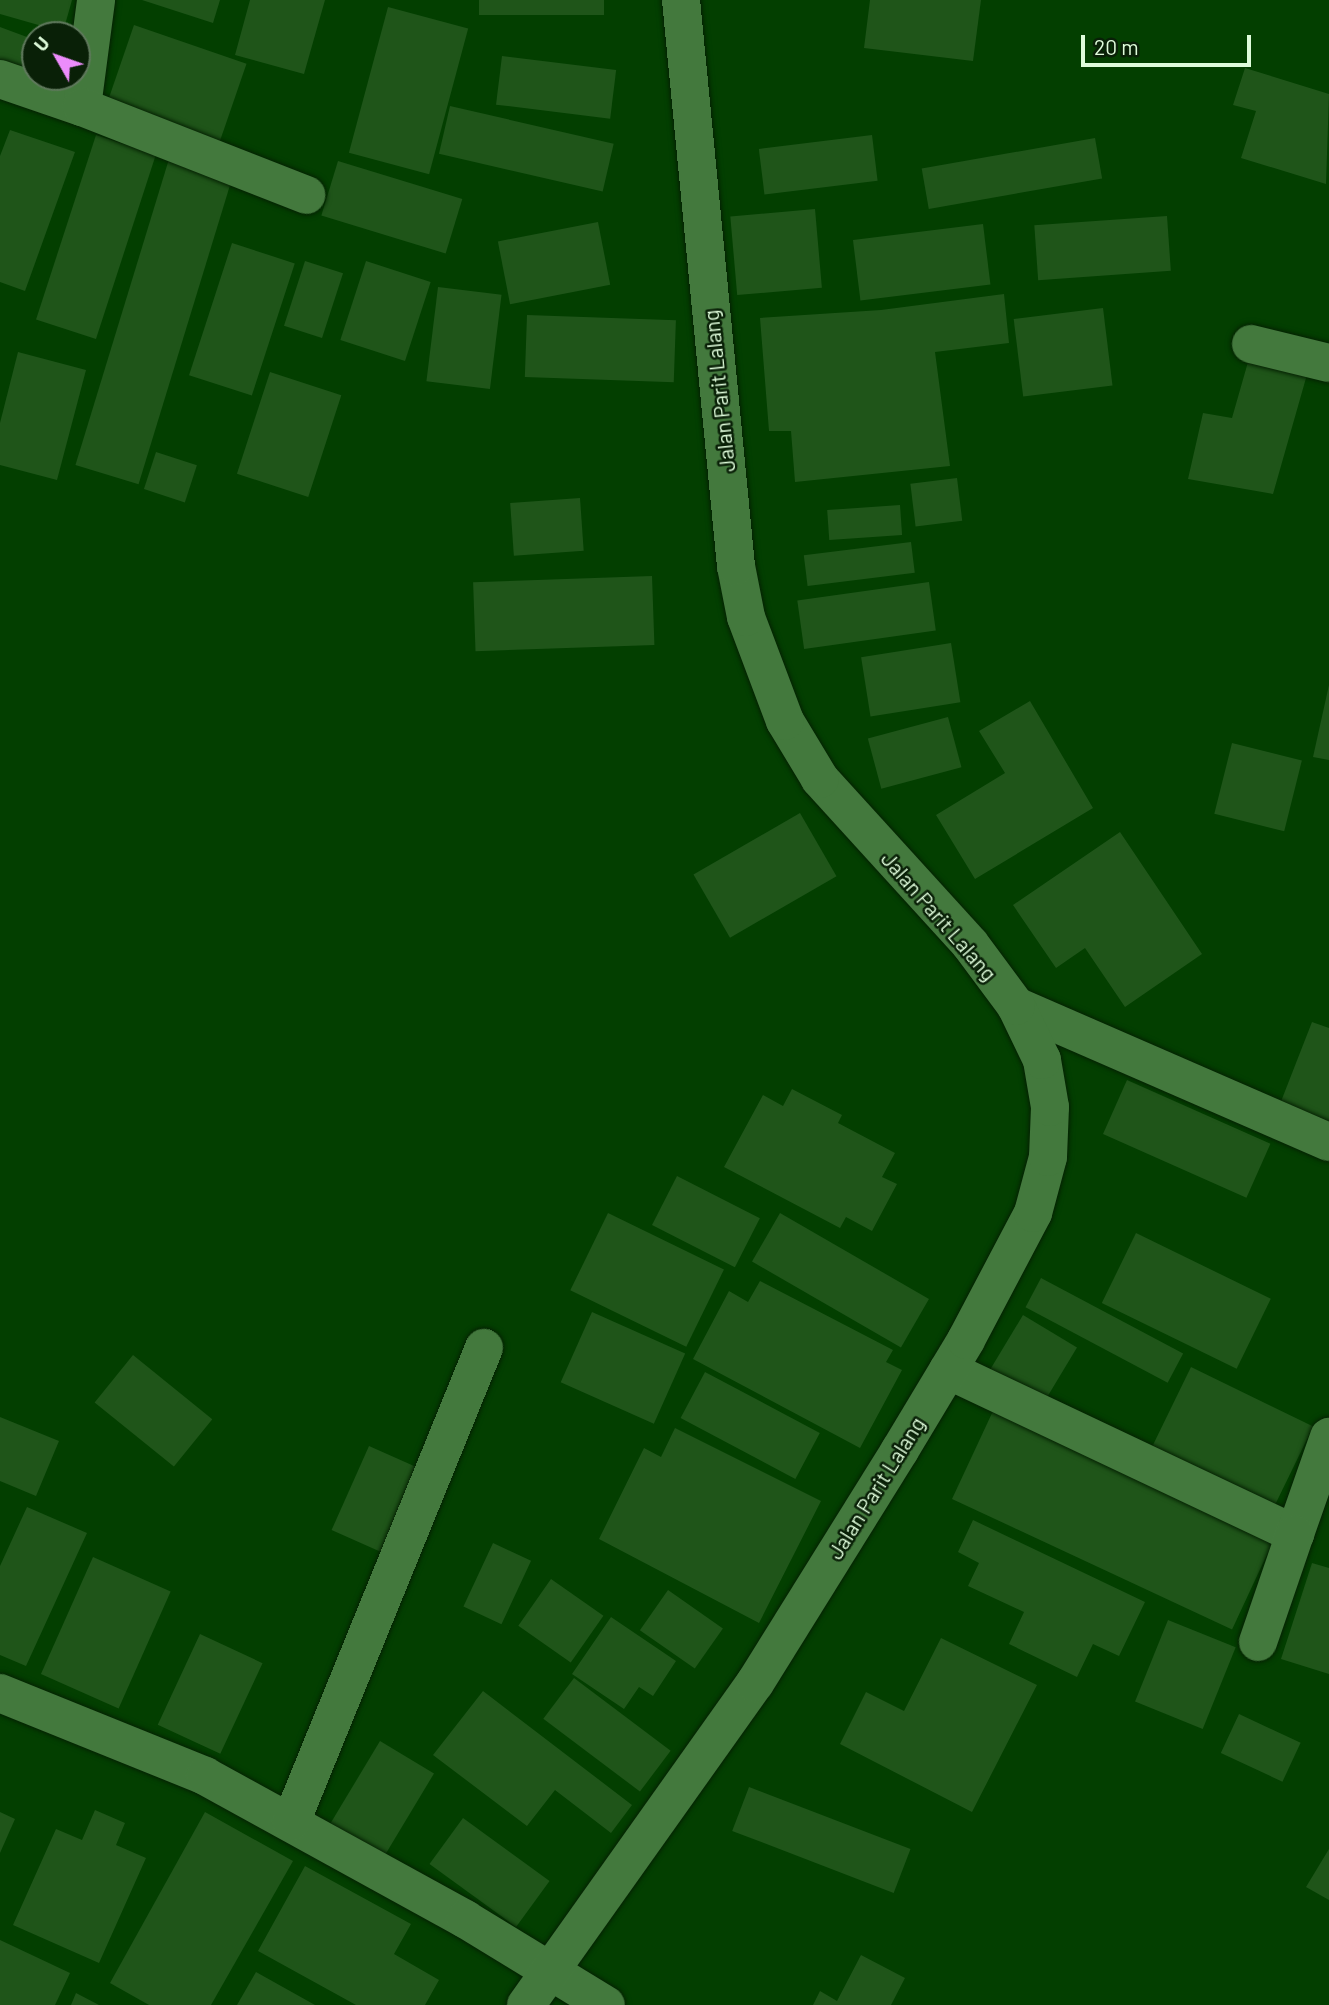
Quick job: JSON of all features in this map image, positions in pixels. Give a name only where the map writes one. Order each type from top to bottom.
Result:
[{"type":"street","points":[[82,107],[96,0]]},
{"type":"street","name":"Jalan Parit Lalang","points":[[526,2005],[755,1683],[948,1370],[1033,1213],[1048,1157],[1050,1107],[1042,1059],[1016,1006],[970,944],[820,779],[785,722],[746,617],[736,566],[681,0]]},
{"type":"street","points":[[0,79],[82,107],[306,195]]},
{"type":"street","points":[[1251,344],[1329,363]]},
{"type":"street","points":[[1016,1006],[1329,1142]]},
{"type":"street","points":[[291,1822],[484,1348]]},
{"type":"street","points":[[948,1370],[1295,1534]]},
{"type":"street","points":[[1258,1642],[1329,1437]]},
{"type":"street","points":[[0,1693],[205,1776],[291,1822],[606,2005]]},
{"type":"building","points":[[0,0],[72,0],[66,21],[24,21],[0,14]]},
{"type":"building","points":[[142,0],[220,0],[213,23]]},
{"type":"building","points":[[250,0],[325,0],[304,74],[235,55]]},
{"type":"building","points":[[479,0],[604,0],[604,15],[479,15]]},
{"type":"building","points":[[870,0],[981,0],[973,61],[864,48]]},
{"type":"building","points":[[388,7],[468,28],[429,174],[349,153]]},
{"type":"building","points":[[134,25],[247,64],[216,152],[104,113]]},
{"type":"building","points":[[0,27],[21,35],[21,70],[0,62]]},
{"type":"building","points":[[502,56],[616,70],[610,119],[496,105]]},
{"type":"building","points":[[1245,68],[1329,94],[1326,184],[1241,158],[1256,111],[1233,105]]},
{"type":"building","points":[[450,106],[614,144],[603,192],[439,154]]},
{"type":"building","points":[[10,130],[75,152],[25,291],[0,282],[0,156]]},
{"type":"building","points":[[96,135],[156,154],[96,339],[36,320]]},
{"type":"building","points":[[872,135],[878,181],[764,195],[759,149]]},
{"type":"building","points":[[1095,138],[1102,178],[929,209],[922,169]]},
{"type":"building","points":[[169,159],[232,178],[139,484],[75,465]]},
{"type":"building","points":[[338,161],[462,199],[446,254],[321,216]]},
{"type":"building","points":[[815,209],[822,288],[737,295],[730,216]]},
{"type":"building","points":[[1167,216],[1171,271],[1038,280],[1034,225]]},
{"type":"building","points":[[598,222],[610,285],[510,304],[498,241]]},
{"type":"building","points":[[983,224],[990,285],[860,301],[853,240]]},
{"type":"building","points":[[232,243],[295,263],[252,396],[189,375]]},
{"type":"building","points":[[305,261],[343,273],[322,338],[284,326]]},
{"type":"building","points":[[366,261],[431,282],[405,361],[340,340]]},
{"type":"building","points":[[438,287],[502,295],[490,389],[426,381]]},
{"type":"building","points":[[1004,294],[1009,343],[935,352],[950,466],[795,482],[791,431],[769,431],[760,318],[881,310]]},
{"type":"building","points":[[1103,308],[1113,385],[1023,396],[1014,319]]},
{"type":"building","points":[[527,315],[676,320],[674,382],[525,377]]},
{"type":"building","points":[[18,352],[86,370],[57,480],[0,465],[0,423]]},
{"type":"building","points":[[1250,355],[1308,371],[1273,494],[1188,479],[1203,413],[1232,418]]},
{"type":"building","points":[[270,372],[341,395],[308,497],[237,474]]},
{"type":"building","points":[[156,452],[197,465],[185,502],[144,489]]},
{"type":"building","points":[[957,478],[962,521],[916,526],[910,484]]},
{"type":"building","points":[[580,498],[584,551],[514,556],[510,503]]},
{"type":"building","points":[[900,505],[902,535],[829,540],[827,510]]},
{"type":"building","points":[[911,542],[915,573],[808,586],[804,555]]},
{"type":"building","points":[[652,576],[654,645],[476,651],[473,582]]},
{"type":"building","points":[[929,582],[936,631],[804,649],[797,601]]},
{"type":"building","points":[[951,643],[960,702],[871,716],[861,657]]},
{"type":"building","points":[[1329,685],[1329,760],[1313,757]]},
{"type":"building","points":[[1030,701],[1093,808],[975,879],[936,815],[1005,773],[979,731]]},
{"type":"building","points":[[948,717],[961,767],[881,789],[868,738]]},
{"type":"building","points":[[1232,743],[1302,760],[1284,831],[1214,814]]},
{"type":"building","points":[[800,813],[836,876],[730,938],[693,874]]},
{"type":"building","points":[[1120,832],[1202,954],[1125,1007],[1085,948],[1056,968],[1013,905]]},
{"type":"building","points":[[1312,1022],[1329,1028],[1329,1123],[1280,1104]]},
{"type":"building","points":[[1127,1080],[1270,1144],[1246,1198],[1103,1134]]},
{"type":"building","points":[[792,1089],[842,1115],[838,1123],[895,1153],[882,1177],[897,1184],[872,1231],[846,1217],[840,1228],[724,1167],[763,1095],[783,1106]]},
{"type":"building","points":[[677,1176],[760,1218],[735,1267],[652,1225]]},
{"type":"building","points":[[608,1213],[724,1270],[686,1347],[570,1290]]},
{"type":"building","points":[[780,1213],[929,1299],[901,1347],[752,1261]]},
{"type":"building","points":[[1136,1233],[1271,1299],[1237,1369],[1102,1303]]},
{"type":"building","points":[[1041,1278],[1183,1354],[1168,1383],[1026,1307]]},
{"type":"building","points":[[760,1281],[893,1350],[886,1362],[902,1370],[860,1448],[693,1359],[729,1291],[748,1302]]},
{"type":"building","points":[[592,1312],[685,1353],[654,1424],[561,1382]]},
{"type":"building","points":[[1023,1315],[1077,1347],[1044,1402],[990,1370]]},
{"type":"building","points":[[133,1355],[212,1419],[174,1467],[95,1402]]},
{"type":"building","points":[[1191,1367],[1313,1427],[1271,1514],[1148,1454]]},
{"type":"building","points":[[705,1372],[820,1433],[795,1479],[681,1418]]},
{"type":"building","points":[[993,1411],[1273,1542],[1232,1630],[952,1499]]},
{"type":"building","points":[[0,1417],[59,1441],[36,1496],[0,1481]]},
{"type":"building","points":[[675,1428],[821,1501],[759,1623],[599,1539],[644,1448],[661,1457]]},
{"type":"building","points":[[369,1446],[427,1472],[390,1556],[332,1530]]},
{"type":"building","points":[[27,1507],[87,1533],[26,1666],[0,1655],[0,1566]]},
{"type":"building","points":[[973,1520],[1145,1602],[1119,1656],[1093,1644],[1077,1677],[1009,1644],[1024,1612],[968,1586],[979,1563],[958,1552]]},
{"type":"building","points":[[493,1543],[531,1561],[501,1624],[463,1606]]},
{"type":"building","points":[[93,1557],[171,1592],[119,1709],[41,1674]]},
{"type":"building","points":[[1312,1563],[1329,1568],[1329,1674],[1281,1659]]},
{"type":"building","points":[[551,1579],[603,1616],[571,1662],[518,1626]]},
{"type":"building","points":[[668,1590],[723,1628],[695,1669],[640,1630]]},
{"type":"building","points":[[611,1617],[676,1661],[653,1696],[639,1687],[624,1709],[572,1674]]},
{"type":"building","points":[[1168,1620],[1236,1647],[1203,1729],[1135,1702]]},
{"type":"building","points":[[200,1634],[263,1663],[220,1754],[158,1725]]},
{"type":"building","points":[[941,1638],[1037,1685],[972,1812],[840,1744],[866,1692],[904,1711]]},
{"type":"building","points":[[574,1678],[671,1751],[640,1792],[543,1719]]},
{"type":"building","points":[[483,1691],[632,1805],[611,1833],[555,1790],[527,1826],[433,1755]]},
{"type":"building","points":[[1239,1714],[1301,1743],[1282,1782],[1221,1753]]},
{"type":"building","points":[[380,1741],[434,1773],[385,1856],[331,1823]]},
{"type":"building","points":[[749,1787],[911,1849],[894,1893],[732,1831]]},
{"type":"building","points":[[95,1810],[125,1823],[116,1845],[146,1858],[99,1963],[13,1925],[56,1829],[82,1840]]},
{"type":"building","points":[[0,1812],[15,1819],[0,1853]]},
{"type":"building","points":[[205,1812],[293,1861],[211,2005],[149,2005],[110,1983]]},
{"type":"building","points":[[463,1818],[550,1881],[516,1927],[429,1864]]},
{"type":"building","points":[[1329,1849],[1329,1900],[1306,1887]]},
{"type":"building","points":[[305,1866],[411,1924],[394,1954],[439,1980],[425,2005],[356,2005],[258,1951]]},
{"type":"building","points":[[0,1940],[70,1973],[55,2005],[0,2005]]},
{"type":"building","points":[[861,1955],[905,1978],[891,2005],[813,2005],[820,1991],[837,2001]]},
{"type":"building","points":[[256,1972],[315,2005],[237,2005]]},
{"type":"building","points":[[76,1993],[99,2005],[71,2005]]}]
